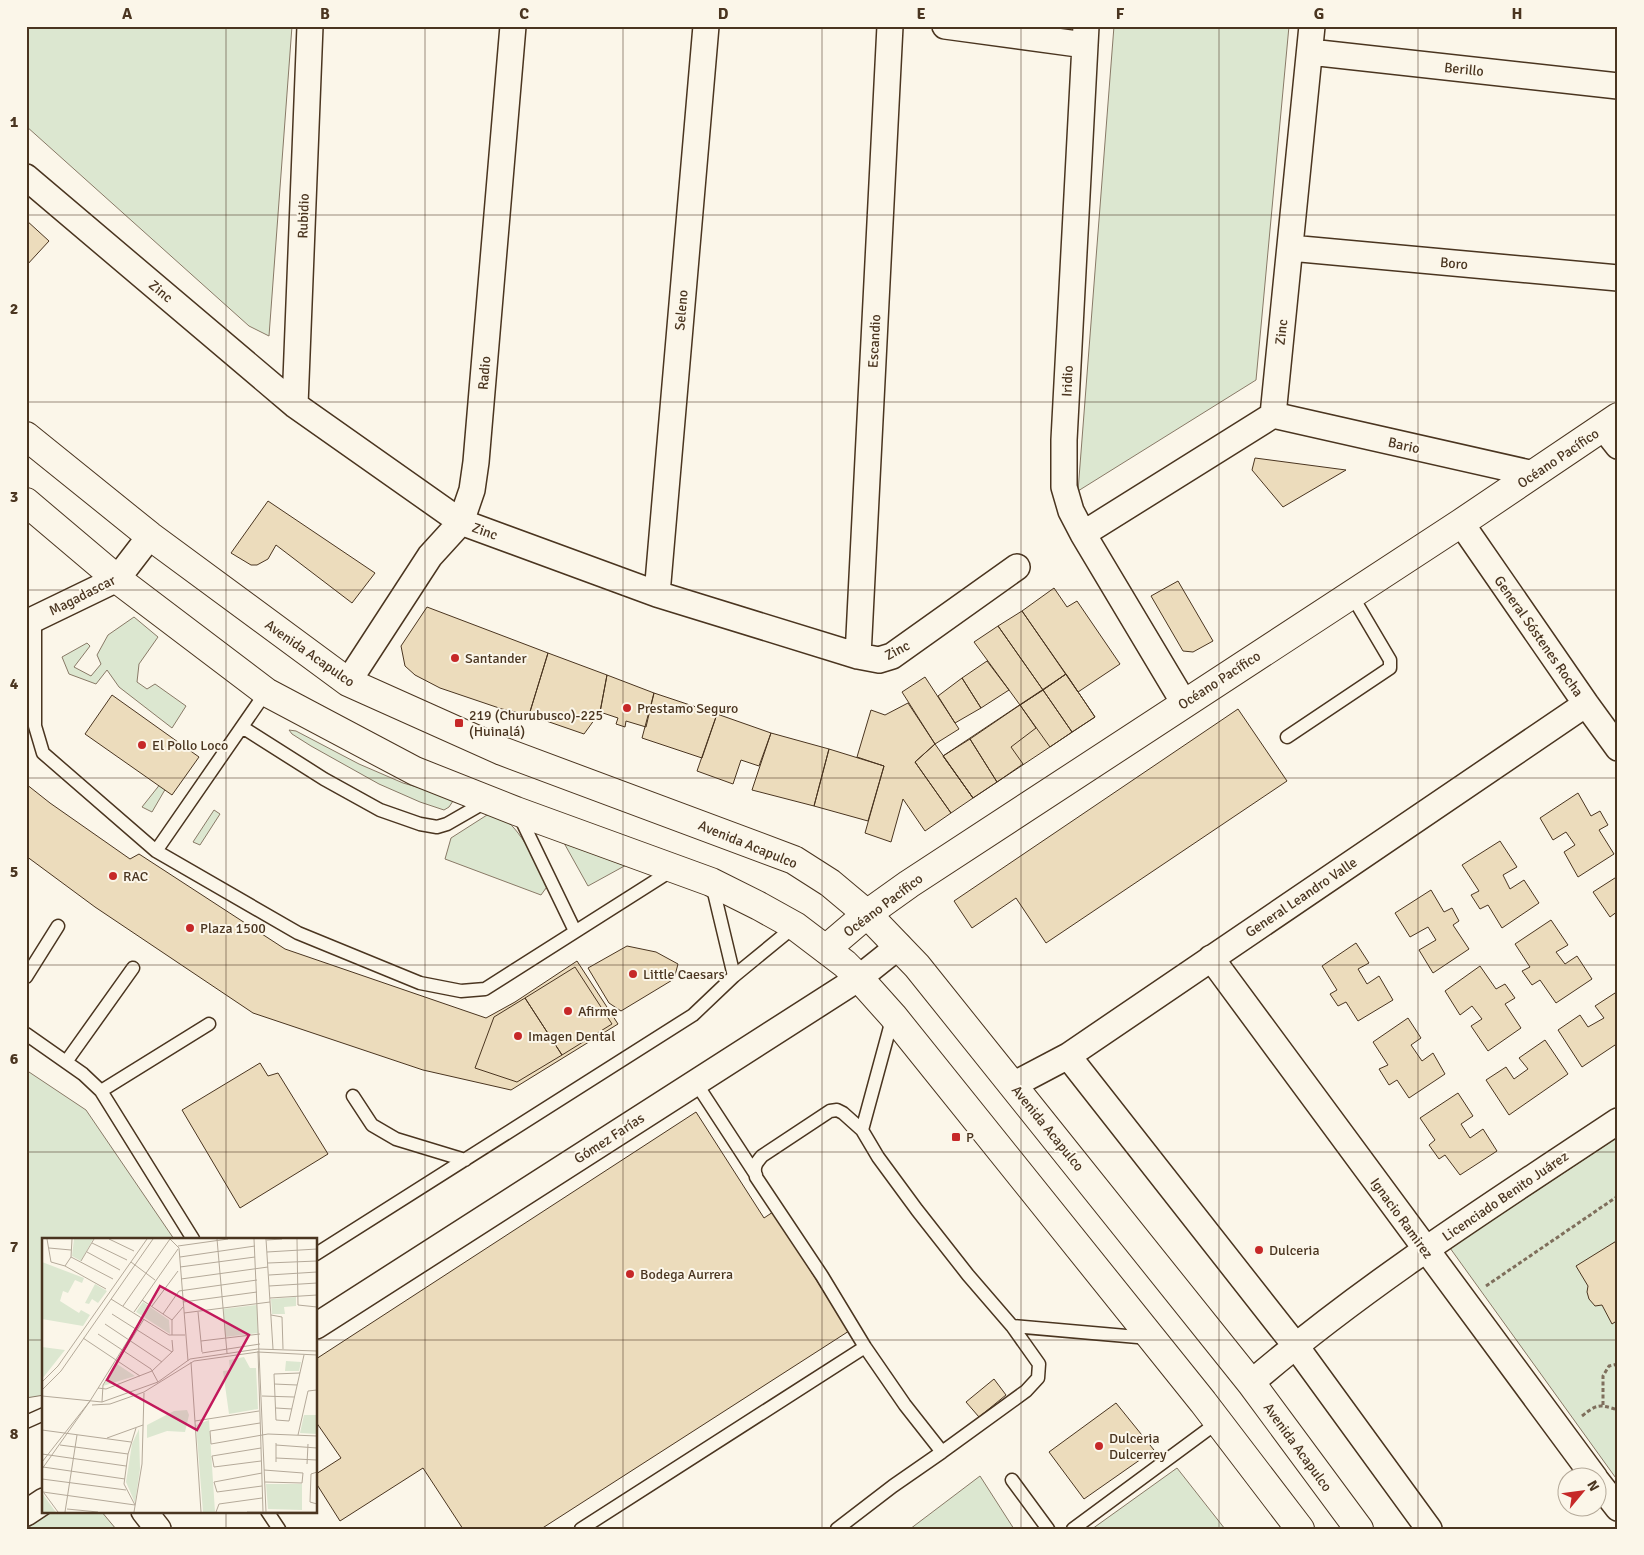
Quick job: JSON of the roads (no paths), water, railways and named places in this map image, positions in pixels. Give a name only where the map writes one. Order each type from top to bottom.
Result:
[{"type":"main road","name":"Océano Pacífico","points":[[826,949],[867,914],[910,884],[1534,474],[1613,430]]},
{"type":"main road","name":"Avenida Acapulco","points":[[26,436],[150,536],[348,682],[502,751],[794,860],[830,883],[867,914],[899,946],[1014,1085],[1252,1383],[1359,1529]]},
{"type":"main road","points":[[26,502],[117,579],[266,692],[415,771],[516,811],[711,882],[795,926],[826,949],[859,978],[893,1016],[1218,1422],[1300,1529]]},
{"type":"street","name":"Rubidio","points":[[295,405],[310,26]]},
{"type":"street","name":"Radio","points":[[348,682],[430,556],[461,522],[472,490],[476,462],[513,26]]},
{"type":"street","name":"Seleno","points":[[657,594],[706,26]]},
{"type":"street","name":"Escandio","points":[[858,656],[890,26]]},
{"type":"street","points":[[945,26],[1086,36]]},
{"type":"street","name":"Zinc","points":[[1273,415],[1312,26]]},
{"type":"street","name":"Iridio","points":[[1086,36],[1064,440],[1064,487],[1071,511],[1083,534],[1184,704]]},
{"type":"street","name":"Berillo","points":[[1310,52],[1618,86]]},
{"type":"street","name":"Zinc","points":[[26,177],[295,405],[461,522],[657,594],[858,656],[879,660],[892,656],[1017,566]]},
{"type":"street","name":"Boro","points":[[1290,248],[1618,278]]},
{"type":"street","points":[[1083,534],[1273,415]]},
{"type":"street","name":"Bario","points":[[1273,415],[1534,474]]},
{"type":"street","name":"General Sóstenes Rocha","points":[[1461,523],[1618,748]]},
{"type":"street","name":"Magadascar","points":[[30,621],[117,579],[150,536]]},
{"type":"street","name":"General Leandro Valle","points":[[1014,1085],[1068,1056],[1586,704]]},
{"type":"street","name":"Gómez Farías","points":[[318,1325],[859,978],[899,946]]},
{"type":"street","name":"Ignacio Ramirez","points":[[1211,958],[1588,1468]]},
{"type":"street","points":[[1068,1056],[1295,1346],[1429,1529]]},
{"type":"street","name":"Licenciado Benito Juárez","points":[[1252,1383],[1295,1346],[1425,1250],[1618,1121]]},
{"type":"street","name":"Ignacio Ramirez","points":[[1606,1492],[1618,1508]]},
{"type":"street","points":[[26,1513],[42,1502]]},
{"type":"street","points":[[145,1512],[158,1529]]},
{"type":"lane","points":[[1287,737],[1390,668],[1390,660],[1351,594]]},
{"type":"lane","points":[[30,621],[35,726],[43,753],[156,851],[298,933],[420,983],[461,991],[485,989],[674,868]]},
{"type":"lane","points":[[156,851],[266,692]]},
{"type":"lane","points":[[242,727],[324,779],[380,810],[420,824],[437,827],[447,824],[489,800]]},
{"type":"lane","points":[[516,811],[575,932]]},
{"type":"lane","points":[[711,882],[734,976]]},
{"type":"lane","points":[[26,977],[58,926]]},
{"type":"lane","points":[[318,1253],[692,1015],[734,976],[795,926]]},
{"type":"lane","points":[[66,1062],[133,968]]},
{"type":"lane","points":[[862,1130],[893,1016]]},
{"type":"lane","points":[[101,1091],[209,1024]]},
{"type":"lane","points":[[26,1034],[83,1074],[101,1091],[192,1238]]},
{"type":"lane","points":[[696,1083],[822,1276],[865,1347],[904,1405],[942,1452]]},
{"type":"lane","points":[[353,1096],[372,1125],[396,1139],[465,1160]]},
{"type":"lane","points":[[756,1177],[754,1170],[762,1156],[830,1111],[837,1110],[843,1112],[862,1130],[878,1157],[917,1210],[968,1275],[1012,1326],[1039,1364],[1038,1378],[1026,1391],[893,1486],[837,1529]]},
{"type":"lane","points":[[1012,1326],[1152,1339]]},
{"type":"lane","points":[[582,1529],[865,1347]]},
{"type":"lane","points":[[26,1422],[42,1415]]},
{"type":"lane","points":[[1074,1529],[1218,1422]]},
{"type":"lane","points":[[1012,1480],[1048,1529]]},
{"type":"lane","points":[[268,1512],[278,1529]]},
{"type":"place","name":"Santander","points":[[455,658]]},
{"type":"place","name":"Prestamo Seguro","points":[[627,708]]},
{"type":"place","name":"219 (Churubusco)-225 (Huinalá)","points":[[459,723]]},
{"type":"place","name":"El Pollo Loco","points":[[142,745]]},
{"type":"place","name":"RAC","points":[[113,876]]},
{"type":"place","name":"Plaza 1500","points":[[190,928]]},
{"type":"place","name":"Little Caesars","points":[[633,974]]},
{"type":"place","name":"Afirme","points":[[568,1011]]},
{"type":"place","name":"Imagen Dental","points":[[518,1036]]},
{"type":"place","name":"P","points":[[956,1137]]},
{"type":"place","name":"Dulceria","points":[[1259,1250]]},
{"type":"place","name":"Bodega Aurrera","points":[[630,1274]]},
{"type":"place","name":"Dulceria Dulcerrey","points":[[1099,1446]]}]
